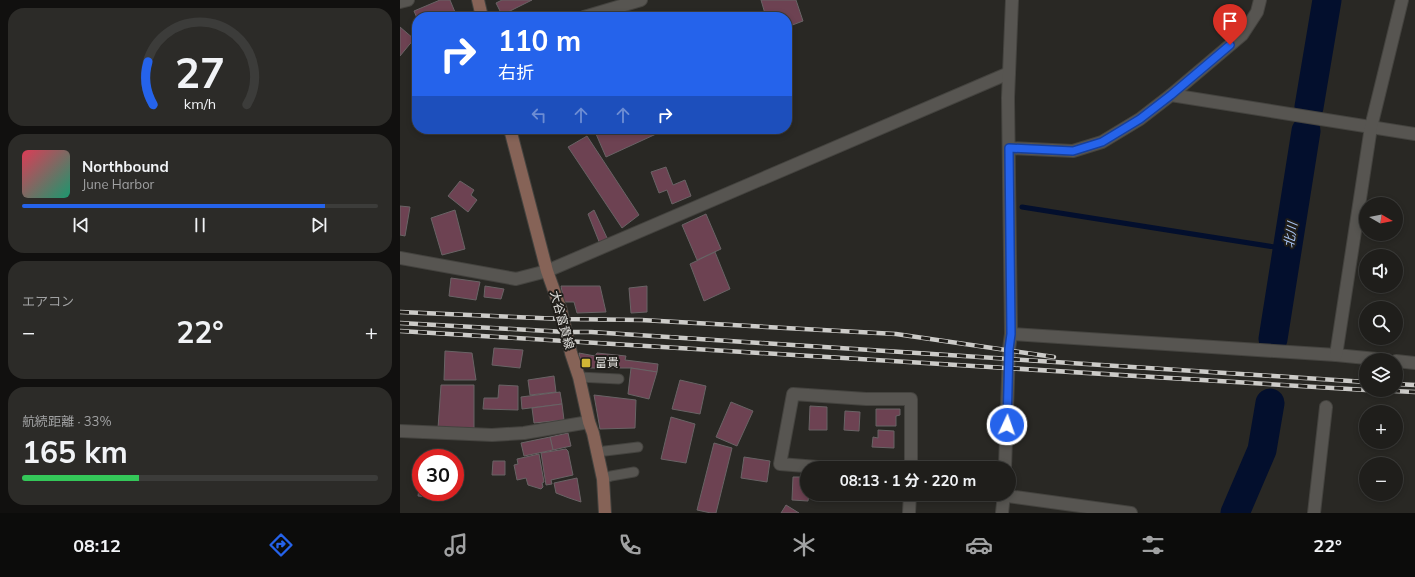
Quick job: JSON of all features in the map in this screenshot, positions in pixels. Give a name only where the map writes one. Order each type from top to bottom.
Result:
[{"type":"main road","points":[[478,0],[481,12]]},
{"type":"main road","name":"大谷富貴線","points":[[511,134],[547,271],[561,310],[571,353],[579,377],[597,452],[602,479],[605,513]]},
{"type":"street","points":[[601,12],[641,0]]},
{"type":"street","points":[[1005,461],[1009,349],[1011,334],[1009,73],[1012,0]]},
{"type":"street","points":[[1009,148],[1073,151],[1102,142],[1140,119],[1242,35],[1257,12],[1260,0]]},
{"type":"street","points":[[1336,355],[1371,128],[1402,0]]},
{"type":"street","points":[[400,258],[516,279],[547,271],[1009,73]]},
{"type":"street","points":[[1171,95],[1415,134]]},
{"type":"street","points":[[1011,334],[1359,357]]},
{"type":"street","points":[[1403,362],[1415,363]]},
{"type":"street","points":[[800,466],[780,464],[793,394],[866,399],[911,399],[910,461]]},
{"type":"street","points":[[1314,513],[1326,407]]},
{"type":"street","points":[[400,431],[492,435],[524,433],[589,422]]},
{"type":"street","points":[[1016,496],[1131,513]]},
{"type":"street","points":[[909,513],[910,501]]},
{"type":"street","points":[[1001,501],[1002,513]]},
{"type":"lane","points":[[579,377],[619,378]]},
{"type":"lane","points":[[597,452],[638,447]]},
{"type":"lane","points":[[602,479],[634,472]]},
{"type":"building","points":[[440,0],[450,0],[455,12],[414,12]]},
{"type":"building","points":[[502,0],[532,0],[508,12],[500,12],[496,3]]},
{"type":"building","points":[[761,0],[796,0],[803,21],[792,25],[792,12],[765,12]]},
{"type":"building","points":[[400,27],[412,37],[412,41],[400,56]]},
{"type":"building","points":[[596,134],[656,134],[606,157]]},
{"type":"building","points":[[587,136],[639,215],[622,228],[568,147]]},
{"type":"building","points":[[666,167],[673,185],[685,180],[691,196],[672,204],[667,190],[659,193],[651,172]]},
{"type":"building","points":[[460,181],[474,190],[471,195],[477,200],[468,212],[448,196]]},
{"type":"building","points":[[400,206],[410,207],[405,236],[400,235]]},
{"type":"building","points":[[455,210],[465,249],[442,255],[431,218]]},
{"type":"building","points":[[594,210],[608,240],[600,244],[588,214]]},
{"type":"building","points":[[706,214],[721,249],[697,260],[682,225]]},
{"type":"building","points":[[715,252],[730,289],[704,301],[690,264]]},
{"type":"building","points":[[451,278],[480,282],[476,300],[449,296]]},
{"type":"building","points":[[485,286],[504,289],[501,299],[484,297]]},
{"type":"building","points":[[561,286],[600,286],[606,312],[577,313],[574,302],[564,302]]},
{"type":"building","points":[[647,286],[647,312],[631,313],[629,288]]},
{"type":"building","points":[[494,348],[523,350],[520,368],[492,365]]},
{"type":"building","points":[[445,351],[472,353],[476,380],[444,380]]},
{"type":"building","points":[[579,353],[595,356],[597,353],[626,356],[625,360],[658,364],[657,372],[631,368],[582,368]]},
{"type":"building","points":[[631,368],[657,372],[649,399],[628,394]]},
{"type":"building","points":[[554,376],[556,392],[530,395],[528,380]]},
{"type":"building","points":[[680,380],[706,386],[700,414],[672,409]]},
{"type":"building","points":[[441,385],[474,385],[474,430],[438,428]]},
{"type":"building","points":[[499,385],[518,386],[518,410],[483,409],[484,398],[498,398]]},
{"type":"building","points":[[560,392],[562,404],[522,409],[521,397]]},
{"type":"building","points":[[594,395],[636,400],[635,428],[600,429]]},
{"type":"building","points":[[731,402],[753,411],[737,446],[716,437]]},
{"type":"building","points":[[562,404],[564,420],[534,423],[532,408]]},
{"type":"building","points":[[810,406],[827,407],[827,430],[809,430]]},
{"type":"building","points":[[876,409],[900,409],[900,415],[896,416],[896,426],[876,426]]},
{"type":"building","points":[[845,411],[860,412],[859,431],[844,430]]},
{"type":"building","points":[[671,417],[695,424],[686,463],[661,459]]},
{"type":"building","points":[[878,430],[894,431],[894,448],[872,447],[873,437],[878,438]]},
{"type":"building","points":[[568,433],[571,446],[553,450],[550,437]]},
{"type":"building","points":[[550,437],[553,450],[524,456],[521,443]]},
{"type":"building","points":[[714,443],[732,448],[716,513],[711,513],[697,510]]},
{"type":"building","points":[[566,449],[568,451],[573,475],[551,480],[552,484],[546,485],[541,453]]},
{"type":"building","points":[[539,454],[544,482],[542,483],[543,487],[541,489],[528,485],[526,478],[517,480],[514,465],[518,464],[517,459]]},
{"type":"building","points":[[744,457],[770,461],[767,482],[741,478]]},
{"type":"building","points":[[493,461],[505,461],[505,475],[492,475]]},
{"type":"building","points":[[793,477],[800,477],[800,500],[792,500]]},
{"type":"building","points":[[577,478],[581,502],[556,493],[554,483]]},
{"type":"building","points":[[786,505],[799,513],[781,513]]},
{"type":"waterway","name":"北川","points":[[1309,107],[1327,0]]},
{"type":"waterway","name":"北川","points":[[1273,339],[1306,131]]},
{"type":"waterway","points":[[1022,207],[1287,249]]},
{"type":"waterway","name":"北川","points":[[1235,513],[1262,450],[1270,403]]},
{"type":"railway","points":[[400,312],[563,319],[641,320],[896,334],[1054,357]]},
{"type":"railway","points":[[400,323],[591,332],[1359,382]]},
{"type":"railway","points":[[400,331],[1359,390]]},
{"type":"railway","points":[[1403,384],[1415,385]]},
{"type":"railway","points":[[1403,391],[1415,392]]},
{"type":"place","name":"富貴","points":[[586,363]]},
{"type":"route","points":[[1007,425],[1009,349],[1011,334],[1009,148],[1073,151],[1102,142],[1140,119],[1230,45]]}]
